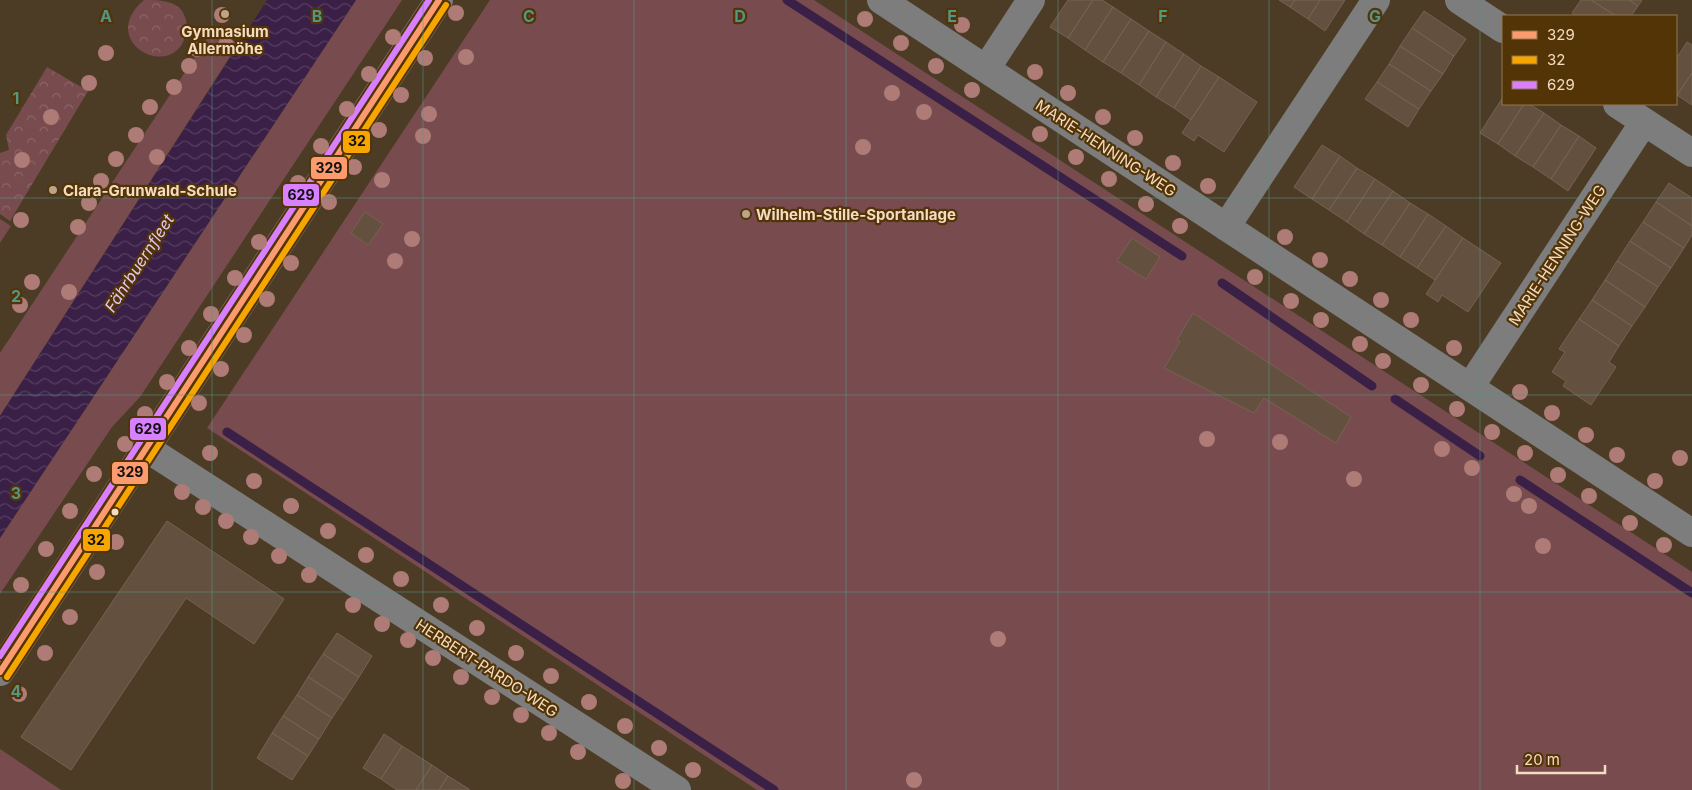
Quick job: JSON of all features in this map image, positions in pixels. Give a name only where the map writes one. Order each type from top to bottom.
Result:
[{"type":"street","points":[[0,672],[439,0]]},
{"type":"street","name":"MARIE-HENNING-WEG","points":[[881,0],[1692,533]]},
{"type":"street","points":[[986,69],[1031,0]]},
{"type":"street","points":[[1226,227],[1376,0]]},
{"type":"street","points":[[1459,0],[1502,28]]},
{"type":"street","points":[[1618,105],[1692,153]]},
{"type":"street","name":"MARIE-HENNING-WEG","points":[[1470,387],[1644,122]]},
{"type":"street","name":"HERBERT-PARDO-WEG","points":[[146,448],[677,790]]},
{"type":"green space","points":[[144,0],[160,1],[175,5],[179,7],[185,17],[187,26],[185,37],[177,50],[166,56],[153,56],[141,51],[132,42],[128,29],[131,15]]},
{"type":"green space","points":[[356,0],[402,0],[140,397],[112,427],[0,594],[0,538]]},
{"type":"green space","name":"Wilhelm-Stille-Sportanlage","points":[[490,0],[814,0],[1692,572],[1692,790],[757,790],[207,428]]},
{"type":"green space","points":[[214,28],[238,44],[0,416],[0,353]]},
{"type":"green space","points":[[47,67],[88,91],[10,221],[0,214],[0,153],[9,150],[6,135]]},
{"type":"green space","points":[[0,219],[11,226],[0,243]]},
{"type":"green space","points":[[0,749],[61,790],[0,790]]},
{"type":"water","name":"Fährbuernfleet","points":[[267,0],[356,0],[0,538],[0,416]]},
{"type":"building","points":[[1068,0],[1093,0],[1068,38],[1050,27]]},
{"type":"building","points":[[1093,0],[1102,0],[1113,7],[1085,50],[1068,38]]},
{"type":"building","points":[[1279,0],[1295,0],[1290,7]]},
{"type":"building","points":[[1295,0],[1320,0],[1308,19],[1290,7]]},
{"type":"building","points":[[1320,0],[1345,0],[1325,31],[1308,19]]},
{"type":"building","points":[[1581,0],[1591,0],[1614,15],[1575,15],[1572,13]]},
{"type":"building","points":[[1591,0],[1629,0],[1638,6],[1632,15],[1614,15]]},
{"type":"building","points":[[1629,0],[1642,0],[1638,6]]},
{"type":"building","points":[[1113,7],[1131,19],[1103,62],[1085,50]]},
{"type":"building","points":[[1424,11],[1466,39],[1454,56],[1412,28]]},
{"type":"building","points":[[1131,19],[1149,31],[1121,73],[1103,62]]},
{"type":"building","points":[[1412,28],[1454,56],[1443,74],[1400,46]]},
{"type":"building","points":[[1149,31],[1166,42],[1139,85],[1121,73]]},
{"type":"building","points":[[1166,42],[1184,54],[1156,97],[1139,85]]},
{"type":"building","points":[[1687,42],[1692,45],[1692,73],[1677,95],[1677,57]]},
{"type":"building","points":[[1400,46],[1443,74],[1431,91],[1389,64]]},
{"type":"building","points":[[1184,54],[1201,66],[1174,108],[1156,97]]},
{"type":"building","points":[[1389,64],[1431,91],[1419,109],[1377,82]]},
{"type":"building","points":[[1201,66],[1219,77],[1191,120],[1174,108]]},
{"type":"building","points":[[1692,73],[1692,105],[1677,95]]},
{"type":"building","points":[[1219,77],[1257,102],[1224,152],[1198,135],[1194,141],[1182,133]]},
{"type":"building","points":[[1377,82],[1419,109],[1408,127],[1365,99]]},
{"type":"building","points":[[1502,99],[1502,105],[1523,105],[1498,144],[1480,133]]},
{"type":"building","points":[[1523,105],[1531,105],[1544,113],[1515,156],[1498,144]]},
{"type":"building","points":[[1544,113],[1561,125],[1533,167],[1515,156]]},
{"type":"building","points":[[1561,125],[1579,136],[1551,179],[1533,167]]},
{"type":"building","points":[[1579,136],[1596,148],[1568,191],[1551,179]]},
{"type":"building","points":[[1322,145],[1340,156],[1312,199],[1294,187]]},
{"type":"building","points":[[1340,156],[1357,168],[1329,210],[1312,199]]},
{"type":"building","points":[[1357,168],[1375,179],[1347,222],[1329,210]]},
{"type":"building","points":[[1375,179],[1393,191],[1364,234],[1347,222]]},
{"type":"building","points":[[1669,183],[1692,198],[1692,226],[1656,202]]},
{"type":"building","points":[[1393,191],[1410,203],[1382,245],[1364,234]]},
{"type":"building","points":[[1656,202],[1692,226],[1692,235],[1684,248],[1643,222]]},
{"type":"building","points":[[1410,203],[1428,214],[1400,257],[1382,245]]},
{"type":"building","points":[[365,212],[383,224],[368,245],[351,233]]},
{"type":"building","points":[[1428,214],[1446,226],[1417,268],[1400,257]]},
{"type":"building","points":[[1643,222],[1684,248],[1671,268],[1630,241]]},
{"type":"building","points":[[1446,226],[1463,238],[1435,280],[1417,268]]},
{"type":"building","points":[[1132,238],[1160,257],[1146,279],[1117,261]]},
{"type":"building","points":[[1463,238],[1501,263],[1468,312],[1442,295],[1438,302],[1426,294]]},
{"type":"building","points":[[1630,241],[1671,268],[1658,287],[1617,261]]},
{"type":"building","points":[[1617,261],[1658,287],[1645,307],[1605,280]]},
{"type":"building","points":[[1605,280],[1645,307],[1632,326],[1592,300]]},
{"type":"building","points":[[1592,300],[1632,326],[1619,346],[1579,319]]},
{"type":"building","points":[[1193,313],[1351,417],[1336,443],[1264,398],[1254,413],[1164,368],[1180,342],[1177,340]]},
{"type":"building","points":[[1579,319],[1619,346],[1609,362],[1616,367],[1591,405],[1563,386],[1566,381],[1552,372],[1565,352],[1559,349]]},
{"type":"building","points":[[167,521],[284,599],[254,644],[186,598],[71,770],[21,737]]},
{"type":"building","points":[[337,633],[372,656],[359,677],[323,654]]},
{"type":"building","points":[[323,654],[359,677],[344,700],[308,677]]},
{"type":"building","points":[[308,677],[344,700],[332,718],[297,695]]},
{"type":"building","points":[[297,695],[332,718],[319,739],[283,716]]},
{"type":"building","points":[[283,716],[319,739],[308,756],[272,733]]},
{"type":"building","points":[[272,733],[308,756],[292,780],[257,758]]},
{"type":"building","points":[[384,734],[402,746],[381,779],[363,768]]},
{"type":"building","points":[[402,746],[432,765],[416,790],[397,790],[381,779]]},
{"type":"building","points":[[432,765],[448,776],[439,790],[416,790]]},
{"type":"building","points":[[448,776],[469,789],[469,790],[439,790]]},
{"type":"waterway","points":[[787,0],[1182,256]]},
{"type":"waterway","points":[[1222,283],[1372,386]]},
{"type":"waterway","points":[[1395,399],[1480,456]]},
{"type":"waterway","points":[[227,432],[774,790]]},
{"type":"waterway","points":[[1520,480],[1692,593]]},
{"type":"transit line","name":"629","points":[[0,656],[429,0]]},
{"type":"transit line","name":"329","points":[[0,672],[439,0]]},
{"type":"transit line","name":"32","points":[[7,677],[446,5]]},
{"type":"place","name":"Gymnasium Allermöhe","points":[[225,14]]},
{"type":"place","name":"Clara-Grunwald-Schule","points":[[53,190]]},
{"type":"place","name":"Wilhelm-Stille-Sportanlage","points":[[746,214]]}]
